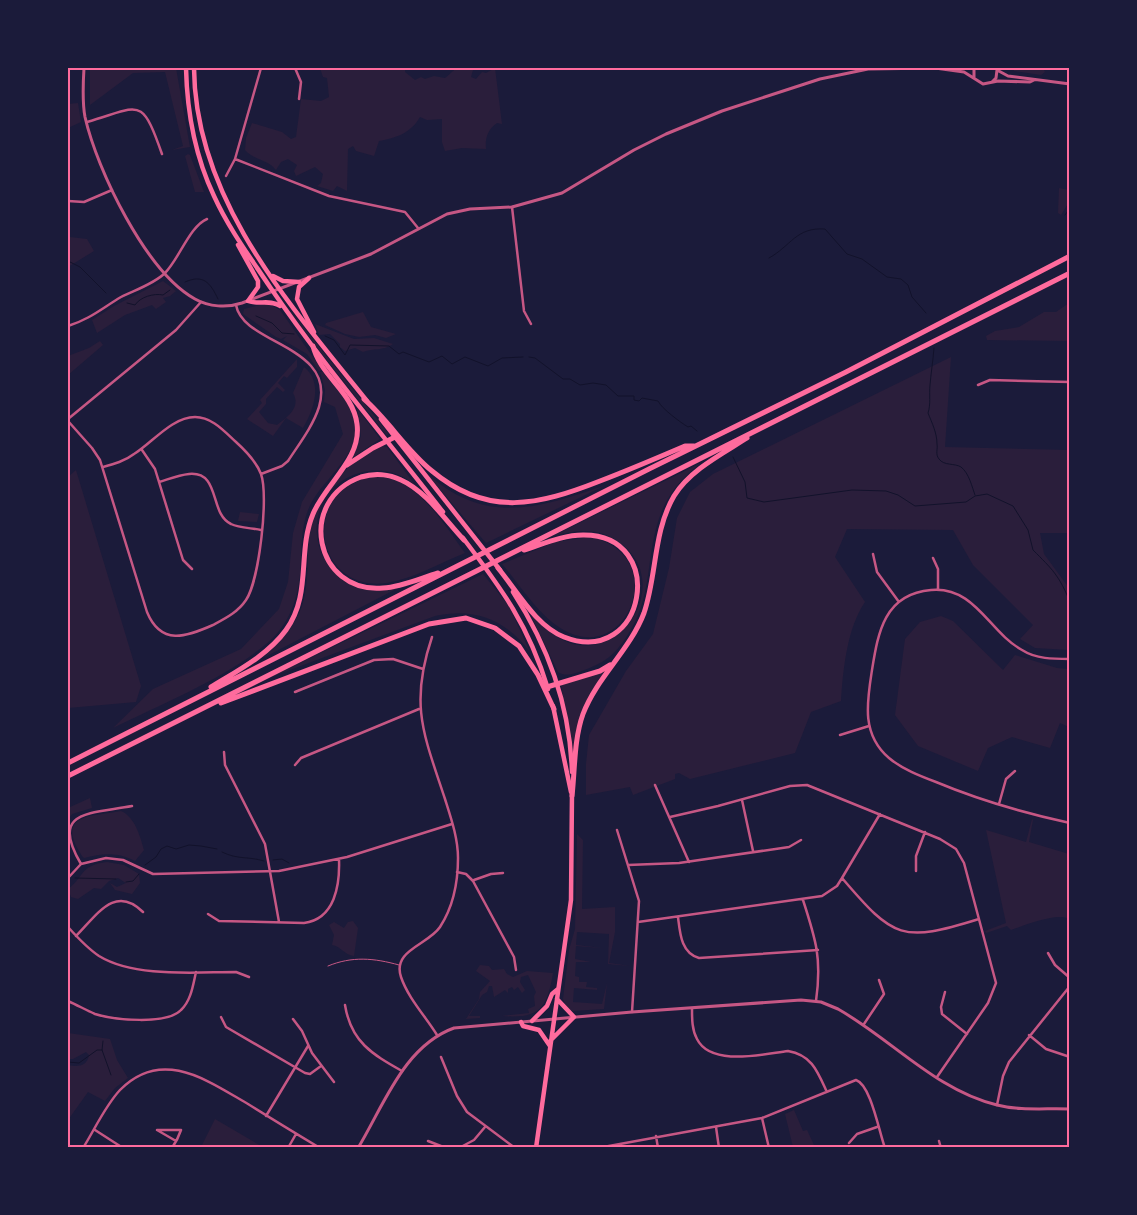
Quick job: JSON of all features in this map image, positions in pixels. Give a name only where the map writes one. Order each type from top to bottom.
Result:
[{"type":"highway","points":[[68,763],[500,543],[846,372],[1070,256]]},
{"type":"highway","points":[[68,776],[1070,273]]},
{"type":"highway","points":[[186,703],[254,660],[273,645],[286,630],[301,600],[307,533],[312,515],[318,502],[354,448],[358,432],[357,422],[350,403],[318,359],[313,346]]},
{"type":"highway","points":[[364,398],[424,464],[438,476],[467,493],[500,502],[527,503],[554,498],[685,446],[697,446]]},
{"type":"highway","points":[[572,796],[579,730],[584,713],[593,694],[636,630],[644,613],[660,528],[674,495],[704,465],[780,418]]},
{"type":"highway","points":[[341,470],[356,457],[395,437]]},
{"type":"highway","points":[[453,568],[382,588],[356,584],[334,569],[326,557],[321,545],[320,530],[325,510],[332,496],[350,482],[365,476],[387,475],[402,480],[417,490],[464,540]]},
{"type":"highway","points":[[498,568],[542,622],[563,637],[577,641],[593,641],[619,630],[636,607],[638,582],[631,560],[622,550],[600,537],[572,536],[507,556]]},
{"type":"highway","points":[[192,714],[429,624],[466,618],[495,628],[519,646],[538,675],[554,710]]},
{"type":"highway","points":[[547,687],[607,668],[620,654]]},
{"type":"main road","points":[[186,68],[188,107],[199,156],[214,196],[237,239],[313,346],[492,575],[520,618],[533,646],[554,710],[572,796]]},
{"type":"main road","points":[[194,68],[200,126],[213,170],[237,221],[279,289],[498,568],[532,626],[558,684],[570,742],[572,796],[571,900],[536,1148]]},
{"type":"main road","points":[[237,239],[240,251],[258,281],[258,287],[248,301]]},
{"type":"main road","points":[[268,272],[279,280],[299,282]]},
{"type":"main road","points":[[309,278],[297,291],[297,300],[320,342]]},
{"type":"main road","points":[[248,301],[274,303],[286,310]]},
{"type":"main road","points":[[532,1021],[547,1006],[552,994],[558,989]]},
{"type":"main road","points":[[550,1043],[574,1017],[557,999]]},
{"type":"main road","points":[[521,1022],[523,1026],[538,1030],[550,1043]]},
{"type":"street","points":[[84,68],[83,100],[87,122],[112,190],[137,236],[165,273],[183,291],[201,302],[217,306],[236,305],[248,301],[376,252],[418,228],[456,212],[512,207],[541,200],[567,190],[634,150],[666,134],[722,112],[801,85],[861,70],[936,68],[957,70],[983,84],[1030,82],[1034,80]]},
{"type":"street","points":[[226,176],[235,159],[261,68]]},
{"type":"street","points":[[295,68],[301,82],[299,99]]},
{"type":"street","points":[[974,68],[976,80]]},
{"type":"street","points":[[991,83],[997,76],[996,68]]},
{"type":"street","points":[[996,68],[1008,76],[1070,84]]},
{"type":"street","points":[[87,122],[124,109],[139,109],[148,116],[162,154]]},
{"type":"street","points":[[235,159],[329,196],[405,212],[418,228]]},
{"type":"street","points":[[68,201],[84,202],[112,190]]},
{"type":"street","points":[[512,207],[524,311],[531,324]]},
{"type":"street","points":[[68,326],[90,318],[116,300],[165,273],[197,226],[207,219]]},
{"type":"street","points":[[103,467],[123,460],[142,450],[181,420],[189,418],[203,418],[215,424],[248,453],[261,474],[265,497],[253,586],[246,601],[238,610],[189,635],[175,636],[165,634],[152,624],[103,467],[92,448],[68,420],[176,330],[201,302]]},
{"type":"street","points":[[236,305],[242,320],[306,361],[315,374],[320,390],[316,413],[288,461],[282,466],[261,474]]},
{"type":"street","points":[[978,385],[990,380],[1070,382]]},
{"type":"street","points":[[142,450],[153,466],[159,482],[183,560],[192,569]]},
{"type":"street","points":[[159,482],[188,474],[200,475],[210,483],[219,511],[227,522],[237,526],[261,530]]},
{"type":"street","points":[[873,554],[877,571],[899,602]]},
{"type":"street","points":[[933,558],[938,569],[938,590]]},
{"type":"street","points":[[1070,659],[1044,658],[1023,651],[1010,642],[970,601],[955,593],[938,590],[922,591],[899,602],[887,615],[878,636],[868,700],[869,726],[879,748],[904,769],[999,805],[1070,823]]},
{"type":"street","points":[[432,637],[423,669],[419,708],[423,730],[452,824],[457,849],[457,872],[454,898],[444,922],[433,936],[405,955],[400,965],[401,976],[406,989],[437,1035]]},
{"type":"street","points":[[295,692],[374,660],[392,659],[423,669]]},
{"type":"street","points":[[295,765],[301,758],[419,708]]},
{"type":"street","points":[[840,735],[869,726]]},
{"type":"street","points":[[224,752],[225,765],[266,844],[279,922]]},
{"type":"street","points":[[999,805],[1006,778],[1015,771]]},
{"type":"street","points":[[656,785],[689,862]]},
{"type":"street","points":[[670,817],[742,800],[790,786],[807,785],[949,843],[961,855],[996,982],[993,995],[937,1077]]},
{"type":"street","points":[[742,800],[753,851]]},
{"type":"street","points":[[82,864],[69,837],[69,828],[74,821],[83,816],[132,806]]},
{"type":"street","points":[[638,922],[678,917],[710,910],[803,900],[822,896],[837,886],[880,814]]},
{"type":"street","points":[[68,878],[82,864],[100,858],[118,858],[153,874],[206,871],[270,872],[339,859],[452,824]]},
{"type":"street","points":[[617,830],[639,901],[632,1012]]},
{"type":"street","points":[[916,871],[916,856],[925,832]]},
{"type":"street","points":[[627,866],[689,862],[790,847],[801,840]]},
{"type":"street","points":[[208,914],[219,921],[308,923],[326,910],[332,903],[338,887],[339,859]]},
{"type":"street","points":[[457,872],[466,874],[473,881],[514,957],[516,970]]},
{"type":"street","points":[[473,881],[491,874],[503,873]]},
{"type":"street","points":[[842,878],[882,922],[895,929],[922,934],[979,919]]},
{"type":"street","points":[[76,936],[106,907],[117,900],[128,900],[143,912]]},
{"type":"street","points":[[803,900],[818,950],[820,965],[816,1001]]},
{"type":"street","points":[[678,917],[684,946],[688,952],[699,958],[818,950]]},
{"type":"street","points":[[68,927],[100,956],[119,965],[145,970],[236,972],[249,978]]},
{"type":"street","points":[[1048,953],[1055,965],[1070,978]]},
{"type":"street","points":[[68,1001],[94,1013],[110,1017],[166,1018],[176,1014],[185,1006],[196,972]]},
{"type":"street","points":[[864,1024],[884,994],[878,980]]},
{"type":"street","points":[[997,1105],[1006,1069],[1029,1035],[1070,986]]},
{"type":"street","points":[[945,992],[941,1007],[942,1014],[967,1034]]},
{"type":"street","points":[[358,1148],[402,1071],[420,1049],[437,1035],[464,1026],[783,1001],[816,1001],[838,1009],[864,1024],[937,1077],[971,1096],[1010,1108],[1070,1108]]},
{"type":"street","points":[[345,1005],[352,1031],[362,1044],[402,1071]]},
{"type":"street","points":[[692,1009],[694,1034],[697,1041],[707,1051],[726,1057],[788,1051],[796,1053],[813,1063],[826,1090]]},
{"type":"street","points":[[221,1017],[226,1028],[294,1068],[310,1074],[322,1066]]},
{"type":"street","points":[[293,1019],[302,1030],[308,1046],[334,1082]]},
{"type":"street","points":[[1029,1035],[1046,1049],[1070,1057]]},
{"type":"street","points":[[266,1116],[308,1046]]},
{"type":"street","points":[[441,1056],[462,1105],[485,1127],[515,1148]]},
{"type":"street","points":[[83,1148],[121,1089],[137,1078],[164,1070],[183,1071],[202,1077],[320,1148]]},
{"type":"street","points":[[598,1148],[762,1118],[852,1080],[861,1081],[867,1089],[877,1127],[885,1148]]},
{"type":"street","points":[[762,1118],[769,1148]]},
{"type":"street","points":[[716,1126],[719,1148]]},
{"type":"street","points":[[459,1148],[474,1140],[485,1127]]},
{"type":"street","points":[[849,1143],[857,1134],[877,1127]]},
{"type":"street","points":[[94,1130],[123,1148]]},
{"type":"street","points":[[172,1148],[176,1141],[181,1130],[157,1130],[176,1141]]},
{"type":"street","points":[[288,1148],[296,1134]]},
{"type":"street","points":[[656,1136],[658,1148]]},
{"type":"street","points":[[428,1141],[446,1148]]},
{"type":"street","points":[[939,1141],[941,1148]]},
{"type":"lane","points":[[328,966],[340,961],[358,958],[400,965]]},
{"type":"shaded area","points":[[464,66],[473,70],[471,77],[476,79],[482,72],[486,73],[495,68],[502,124],[497,123],[489,132],[486,138],[486,149],[462,148],[445,151],[442,142],[442,119],[427,120],[420,117],[408,131],[379,141],[374,156],[356,151],[353,146],[348,149],[347,191],[337,186],[333,191],[317,186],[321,183],[323,174],[315,167],[296,176],[294,171],[297,165],[288,159],[281,162],[276,170],[245,150],[246,138],[252,123],[282,132],[291,139],[296,137],[301,99],[321,101],[329,97],[327,78],[323,77],[320,68],[405,68],[405,72],[415,80],[421,77],[425,79],[434,76],[445,78],[457,68]]},
{"type":"shaded area","points":[[90,68],[176,68],[190,147],[172,150],[183,146],[165,72],[133,73],[90,105]]},
{"type":"shaded area","points":[[1013,68],[1043,68],[1045,72],[1041,75],[1014,71]]},
{"type":"shaded area","points":[[78,103],[81,122],[68,128],[68,104]]},
{"type":"shaded area","points":[[188,154],[204,192],[195,192],[185,156]]},
{"type":"shaded area","points":[[1059,188],[1069,190],[1069,202],[1061,215],[1058,213]]},
{"type":"shaded area","points":[[68,233],[70,237],[87,239],[94,251],[68,267]]},
{"type":"shaded area","points":[[163,281],[176,291],[170,296],[163,298],[166,302],[156,309],[152,305],[125,315],[97,333],[92,320],[114,306]]},
{"type":"shaded area","points":[[281,299],[388,433],[387,436],[326,359]]},
{"type":"shaded area","points":[[1069,303],[1069,341],[987,340],[986,336],[995,331],[1019,327],[1044,312],[1056,312]]},
{"type":"shaded area","points":[[260,305],[271,305],[280,310],[322,370],[319,371],[307,354],[283,340],[287,336],[281,339],[276,337],[243,314],[244,309]]},
{"type":"shaded area","points":[[363,312],[371,327],[396,334],[386,338],[375,335],[359,337],[345,334],[325,325],[326,323]]},
{"type":"shaded area","points":[[315,324],[354,339],[374,338],[393,344],[386,348],[363,352],[355,348],[345,351],[330,334],[319,335]]},
{"type":"shaded area","points":[[100,341],[103,345],[68,375],[68,356],[89,348]]},
{"type":"shaded area","points":[[951,357],[945,447],[1069,450],[1069,533],[1040,533],[1044,554],[1069,588],[1069,650],[1035,648],[1020,639],[1033,625],[973,565],[953,530],[847,529],[835,557],[865,602],[859,612],[850,637],[841,701],[811,712],[795,753],[690,779],[679,773],[675,774],[675,779],[633,795],[630,787],[586,795],[586,764],[589,735],[626,671],[653,634],[669,568],[677,518],[690,492],[713,474]]},
{"type":"shaded area","points":[[297,359],[297,367],[287,378],[284,376],[278,383],[285,390],[283,392],[277,387],[266,399],[266,404],[259,412],[268,423],[277,425],[289,415],[295,407],[296,403],[293,393],[304,367],[314,381],[315,397],[313,405],[303,428],[286,418],[273,436],[247,419],[262,403],[260,400]]},
{"type":"shaded area","points":[[320,372],[323,372],[350,408],[355,423],[355,437],[350,450],[314,498],[308,510],[303,532],[298,589],[287,618],[271,640],[249,657],[192,690],[113,728],[153,689],[241,649],[279,609],[288,582],[293,533],[302,502],[343,434],[335,407],[324,402],[325,390]]},
{"type":"shaded area","points":[[357,408],[380,439],[352,458],[361,436]]},
{"type":"shaded area","points":[[383,446],[387,447],[415,485],[399,475],[382,471],[369,471],[344,480],[327,496],[318,517],[318,540],[325,561],[341,578],[366,588],[398,588],[263,658],[286,634],[302,606],[307,578],[310,529],[319,504],[327,491],[348,468],[371,451]]},
{"type":"shaded area","points":[[701,463],[678,485],[668,498],[661,513],[652,545],[641,607],[625,639],[613,654],[599,664],[572,674],[561,674],[558,672],[526,605],[552,633],[577,645],[601,643],[622,631],[636,613],[642,590],[639,567],[624,546],[616,540],[607,535],[590,531],[553,536]]},
{"type":"shaded area","points":[[76,470],[141,686],[136,702],[68,708],[68,477]]},
{"type":"shaded area","points":[[425,472],[447,489],[469,500],[490,506],[512,508],[557,501],[606,485],[486,543]]},
{"type":"shaded area","points":[[377,476],[392,479],[405,485],[417,494],[438,516],[465,553],[416,574],[386,583],[362,582],[343,572],[330,556],[324,537],[326,517],[335,499],[351,484]]},
{"type":"shaded area","points":[[240,512],[259,514],[257,522],[238,521]]},
{"type":"shaded area","points":[[590,537],[615,548],[630,564],[635,584],[632,604],[621,622],[605,634],[585,637],[562,629],[545,616],[502,564],[555,542]]},
{"type":"shaded area","points":[[483,574],[509,606],[530,652],[521,641],[500,624],[476,615],[450,614],[435,616],[271,677]]},
{"type":"shaded area","points":[[941,616],[953,621],[1003,670],[1015,655],[1057,668],[1069,669],[1069,727],[1060,723],[1050,748],[1012,737],[988,748],[978,771],[918,746],[895,715],[905,639],[920,622]]},
{"type":"shaded area","points":[[607,671],[593,689],[574,752],[561,685]]},
{"type":"shaded area","points":[[90,798],[92,808],[72,814],[68,820],[68,808]]},
{"type":"shaded area","points":[[121,811],[133,822],[139,833],[144,850],[135,861],[123,856],[110,854],[84,858],[75,842],[72,832],[74,825],[79,820],[87,817]]},
{"type":"shaded area","points":[[1032,819],[1029,842],[1069,854],[1069,919],[1064,917],[1049,918],[1011,930],[1007,926],[986,933],[985,931],[1006,923],[986,830],[1026,842]]},
{"type":"shaded area","points":[[577,834],[583,840],[582,909],[615,907],[615,932],[609,963],[630,966],[608,964],[609,934],[577,932],[576,945],[602,948],[576,946],[575,959],[591,962],[576,962],[575,976],[579,977],[579,982],[587,982],[586,987],[597,988],[597,990],[574,988],[573,1002],[602,1004],[607,983],[604,1009],[573,1011],[567,1009],[563,999],[569,950],[575,929]]},
{"type":"shaded area","points":[[107,862],[124,865],[139,874],[140,883],[132,894],[115,890],[110,883],[117,887],[126,883],[118,878],[109,881],[101,889],[94,888],[78,899],[71,897],[68,889],[83,872],[91,866]]},
{"type":"shaded area","points":[[353,921],[358,928],[354,956],[332,945],[334,935],[329,925],[334,922],[344,928],[348,922]]},
{"type":"shaded area","points":[[480,965],[489,966],[492,970],[504,969],[507,974],[513,977],[527,971],[553,973],[548,995],[544,1003],[540,1009],[533,1013],[502,1016],[529,1013],[528,1009],[535,1006],[534,996],[536,992],[528,975],[521,977],[520,982],[525,990],[522,993],[518,987],[514,990],[512,987],[508,989],[508,993],[505,990],[494,997],[492,986],[489,986],[487,992],[482,995],[469,1016],[480,1016],[480,1018],[466,1019],[479,999],[480,992],[490,981],[476,971]]},
{"type":"shaded area","points":[[68,1033],[110,1039],[117,1060],[128,1078],[115,1088],[105,1101],[88,1092],[68,1120],[68,1065],[78,1066],[84,1064],[89,1055],[86,1052],[73,1059],[68,1059]]},
{"type":"shaded area","points":[[794,1110],[803,1131],[807,1130],[815,1147],[793,1147],[785,1114]]},
{"type":"shaded area","points":[[215,1119],[261,1146],[201,1147]]},
{"type":"waterway","points":[[1065,215],[1070,208]]},
{"type":"waterway","points":[[769,258],[800,234],[815,229],[825,229],[847,254],[862,259],[887,277],[901,279],[908,285],[912,297],[926,313]]},
{"type":"waterway","points":[[68,261],[80,267],[106,293]]},
{"type":"waterway","points":[[185,282],[197,279],[205,281],[212,288],[218,299]]},
{"type":"waterway","points":[[127,303],[135,305],[144,298],[152,295],[163,295],[170,290]]},
{"type":"waterway","points":[[256,316],[272,323],[282,333],[294,334]]},
{"type":"waterway","points":[[325,336],[334,340],[345,355],[350,345],[389,346],[399,354],[403,352],[429,362],[442,356],[452,364],[465,357],[488,366],[502,358],[523,357]]},
{"type":"waterway","points":[[934,348],[928,413],[936,436],[937,455],[944,463],[959,466],[964,470],[975,495]]},
{"type":"waterway","points":[[529,357],[535,358],[563,379],[570,379],[580,385],[593,383],[606,385],[618,396],[634,396],[634,400],[639,401],[642,398],[658,401],[676,419],[697,431]]},
{"type":"waterway","points":[[733,457],[745,482],[747,498],[764,502],[852,490],[886,491],[898,495],[915,506],[966,502],[975,496],[987,494],[1013,506],[1028,530],[1033,550],[1055,573],[1070,602]]},
{"type":"waterway","points":[[145,865],[156,857],[161,849],[167,846],[176,849],[189,845],[217,849]]},
{"type":"waterway","points":[[222,852],[233,856],[264,861]]},
{"type":"waterway","points":[[273,860],[282,859],[289,863]]},
{"type":"waterway","points":[[126,882],[133,881],[139,874]]},
{"type":"waterway","points":[[75,878],[116,879]]},
{"type":"waterway","points":[[103,1041],[102,1050],[111,1075]]},
{"type":"waterway","points":[[68,1062],[79,1063],[97,1050],[102,1050]]}]
